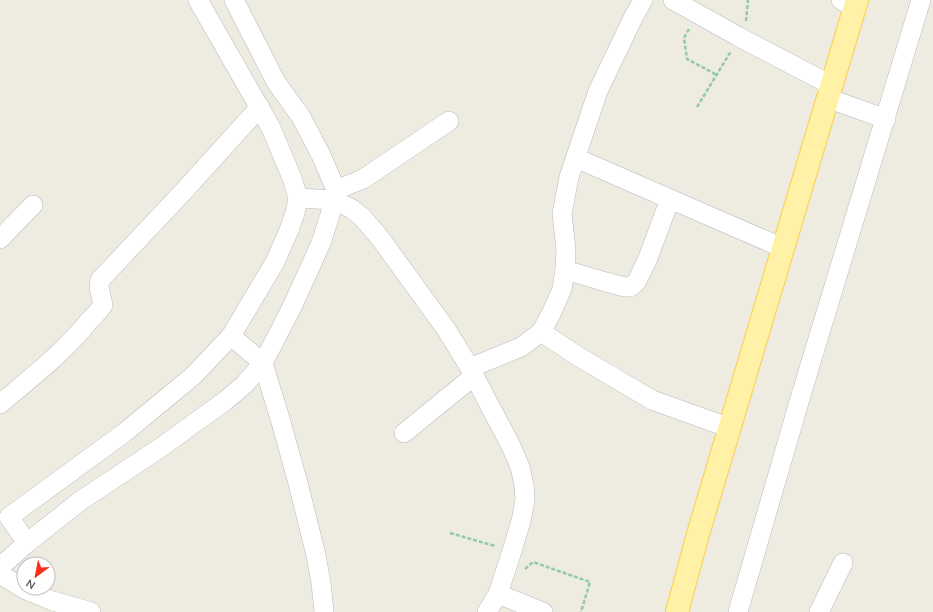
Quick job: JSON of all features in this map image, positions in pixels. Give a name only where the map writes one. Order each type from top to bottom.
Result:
[{"type":"main road","points":[[677,612],[698,534],[829,92],[851,2]]},
{"type":"street","points":[[234,0],[276,82],[302,117],[321,155],[335,195],[362,217],[380,238],[446,329],[472,372],[511,446],[520,467],[524,485],[525,500],[521,521],[498,594],[487,612]]},
{"type":"street","points":[[404,433],[472,372],[521,347],[541,332],[562,289],[566,270],[566,249],[562,214],[569,178],[598,91],[643,0]]},
{"type":"street","points":[[673,0],[739,37],[829,92],[886,119]]},
{"type":"street","points":[[738,612],[804,387],[921,0]]},
{"type":"street","points":[[27,543],[3,515],[124,433],[192,376],[231,336],[275,262],[295,213],[298,198],[292,178],[272,128],[202,1]]},
{"type":"street","points":[[0,404],[80,333],[99,310],[102,304],[99,287],[100,280],[260,107]]},
{"type":"street","points":[[298,198],[335,195],[363,179],[449,121]]},
{"type":"street","points":[[576,158],[783,248]]},
{"type":"street","points":[[0,567],[27,543],[80,501],[160,448],[226,401],[244,385],[263,363],[292,307],[321,243],[330,218],[335,195]]},
{"type":"street","points":[[566,270],[625,287],[630,287],[633,285],[637,281],[648,258],[670,199]]},
{"type":"street","points":[[0,239],[33,204]]},
{"type":"street","points":[[541,332],[576,355],[652,400],[730,428]]},
{"type":"street","points":[[231,336],[263,363],[296,475],[316,555],[322,583],[324,612]]},
{"type":"street","points":[[819,612],[843,563]]},
{"type":"street","points":[[0,574],[26,590],[53,601],[91,612]]},
{"type":"street","points":[[498,594],[543,612]]},
{"type":"path","points":[[697,107],[717,74],[687,59],[684,38],[699,14]]},
{"type":"path","points":[[450,533],[512,551]]},
{"type":"path","points":[[521,573],[533,562],[590,582],[581,612]]}]
